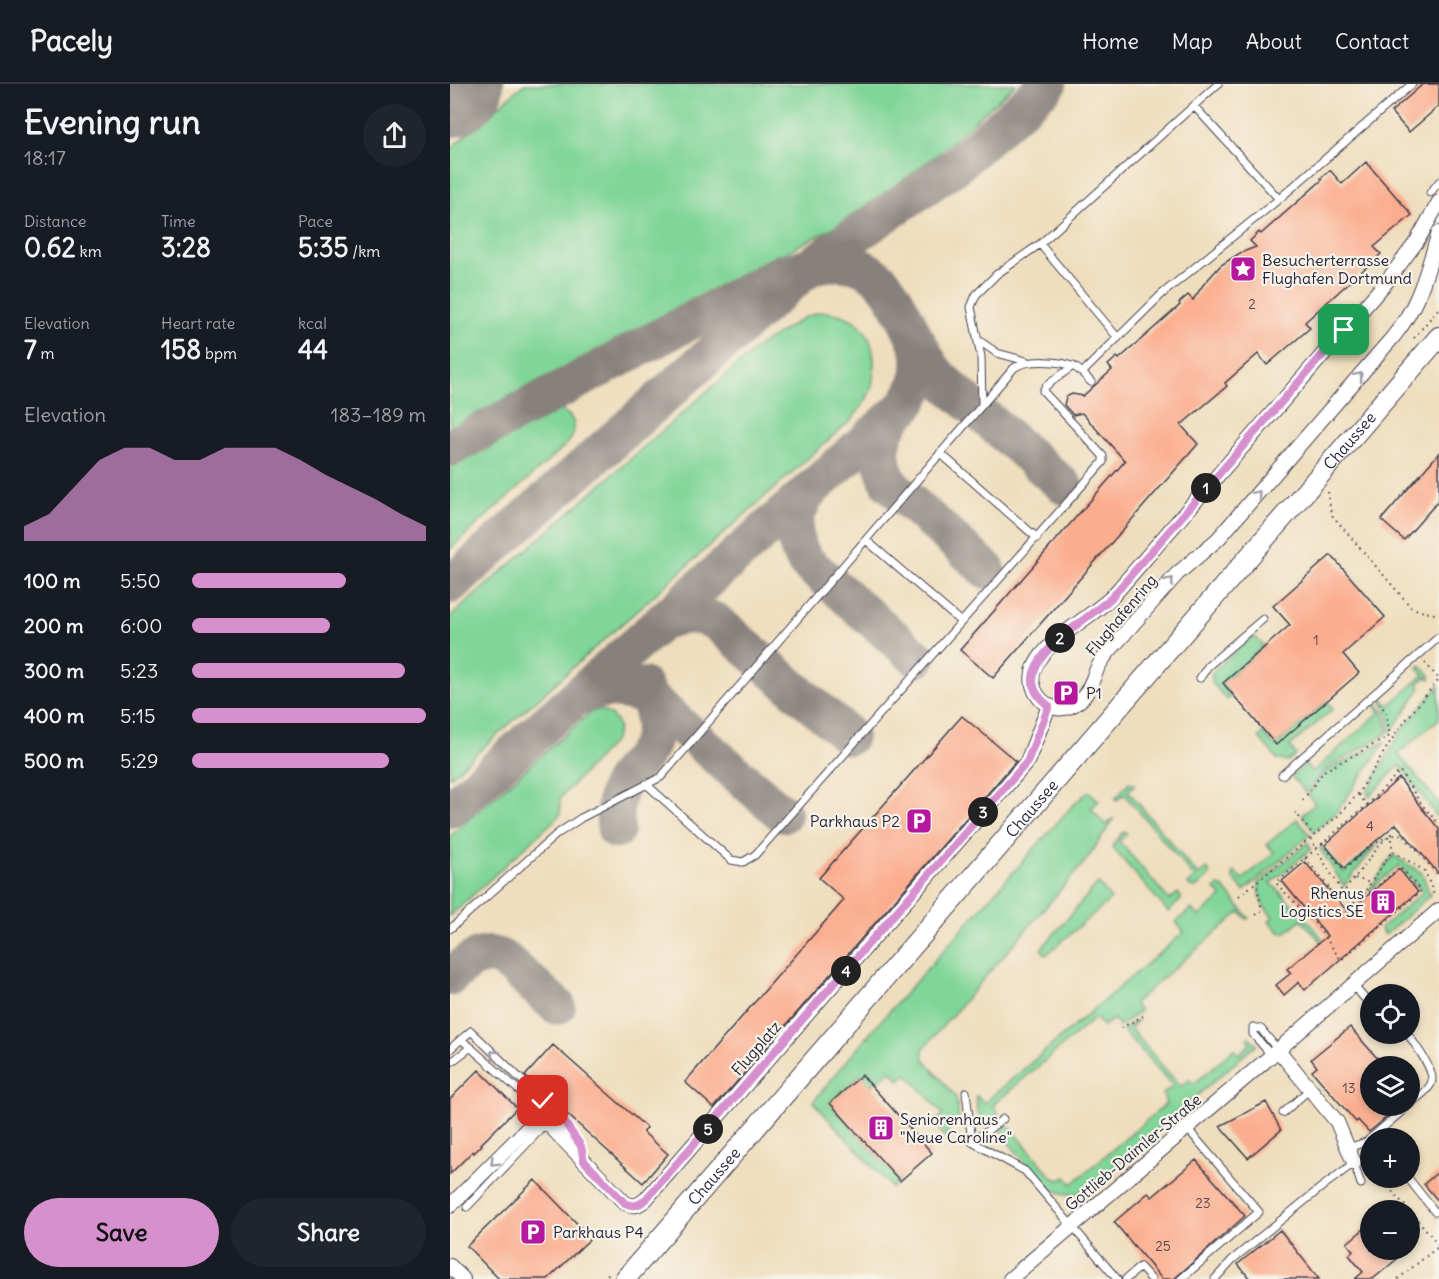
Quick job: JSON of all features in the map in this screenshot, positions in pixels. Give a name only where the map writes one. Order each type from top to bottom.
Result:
[{"type":"main road","name":"Chaussee","points":[[625,1279],[1439,337]]},
{"type":"street","name":"Flughafenring","points":[[1434,198],[1417,241],[1388,280],[1111,598],[1066,633],[1040,658],[1035,667],[1033,679],[1040,699],[1049,706],[1060,709],[1067,708],[1082,698],[1110,650],[1177,574],[1218,538],[1404,323],[1420,294],[1439,234]]},
{"type":"street","name":"Flugplatz","points":[[540,1123],[548,1124],[625,1203],[632,1206],[639,1205],[1027,762],[1049,706]]},
{"type":"street","name":"Gottlieb-Daimler-Straße","points":[[1010,1279],[1439,910]]},
{"type":"street","points":[[1275,1053],[1310,1089],[1337,1122],[1354,1163]]},
{"type":"street","points":[[450,1206],[532,1124],[540,1123]]},
{"type":"street","points":[[450,1266],[463,1279]]},
{"type":"lane","points":[[982,404],[983,372],[971,307],[976,295],[997,274],[1040,244],[1218,84]]},
{"type":"lane","points":[[1082,373],[1162,294],[1279,200],[1412,84]]},
{"type":"lane","points":[[1194,106],[1279,200]]},
{"type":"lane","points":[[1434,198],[1439,182]]},
{"type":"lane","points":[[1040,244],[1118,338]]},
{"type":"lane","points":[[978,340],[997,353],[1026,361],[1063,363],[1073,366],[1090,382]]},
{"type":"lane","points":[[450,929],[557,834],[581,818],[661,777],[982,404],[1014,368],[1026,361]]},
{"type":"lane","points":[[646,784],[731,860],[737,863],[750,860],[1104,460],[1103,456],[1043,391],[1046,386],[1073,366]]},
{"type":"lane","points":[[940,453],[1037,538]]},
{"type":"lane","points":[[866,540],[961,622]]},
{"type":"lane","points":[[1200,678],[1208,666],[1263,619]]},
{"type":"lane","points":[[1282,775],[1439,637]]},
{"type":"lane","points":[[1353,985],[1360,993]]},
{"type":"lane","points":[[450,1048],[471,1031],[563,1120],[581,1146],[584,1161]]},
{"type":"lane","points":[[461,1039],[533,1103],[540,1123]]},
{"type":"lane","points":[[1414,1044],[1431,1070],[1433,1079],[1430,1086],[1420,1095]]},
{"type":"lane","points":[[450,1063],[471,1047]]},
{"type":"lane","points":[[1283,1113],[1310,1089]]},
{"type":"lane","points":[[966,1092],[972,1142]]},
{"type":"lane","points":[[467,1208],[537,1133],[543,1101]]},
{"type":"lane","points":[[1348,1148],[1366,1142],[1396,1116]]},
{"type":"lane","points":[[972,1142],[1003,1119]]},
{"type":"lane","points":[[1181,1279],[1259,1212],[1187,1128]]},
{"type":"lane","points":[[972,1142],[1025,1171],[1117,1279]]},
{"type":"lane","points":[[1215,1279],[1241,1253],[1354,1163],[1360,1162]]},
{"type":"lane","points":[[1354,1163],[1360,1184]]},
{"type":"lane","points":[[1416,1188],[1435,1212]]},
{"type":"lane","points":[[1126,1279],[1140,1267],[1151,1279]]},
{"type":"path","points":[[1327,490],[1331,514],[1411,608],[1439,615]]},
{"type":"path","points":[[1239,896],[1338,816],[1358,794],[1392,737],[1439,679],[1419,656]]},
{"type":"path","points":[[1373,696],[1386,712],[1392,737]]},
{"type":"path","points":[[1303,800],[1324,771],[1392,737]]},
{"type":"path","points":[[1364,893],[1368,894],[1400,867],[1421,891],[1341,960],[1317,927],[1276,883],[1366,805],[1400,771],[1422,805],[1439,824]]},
{"type":"path","points":[[1358,794],[1366,805]]},
{"type":"path","points":[[1295,812],[1312,837],[1316,849],[1351,906],[1364,893],[1392,851],[1392,834]]},
{"type":"path","points":[[1322,843],[1344,870],[1381,838],[1392,834],[1402,834],[1439,876]]},
{"type":"path","points":[[1305,858],[1335,895],[1342,894],[1383,841],[1392,834]]},
{"type":"path","points":[[1392,851],[1425,871],[1434,895]]},
{"type":"path","points":[[1355,878],[1371,883]]},
{"type":"path","points":[[1256,883],[1262,910],[1256,915]]},
{"type":"path","points":[[1121,1028],[1143,1016]]},
{"type":"path","points":[[1389,1188],[1400,1200]]},
{"type":"path","points":[[1398,1279],[1439,1245],[1420,1223]]},
{"type":"green space","points":[[524,84],[1016,84],[940,152],[844,222],[450,428],[450,149]]},
{"type":"green space","points":[[820,312],[842,315],[851,319],[859,324],[869,339],[874,361],[873,382],[867,398],[857,413],[450,777],[450,617],[760,345],[803,318]]},
{"type":"green space","points":[[559,409],[569,415],[574,423],[573,433],[568,443],[450,549],[450,459],[545,412]]},
{"type":"green space","points":[[1255,637],[1264,646],[1221,684],[1231,696],[1227,700],[1212,683],[1212,672]]},
{"type":"green space","points":[[1420,665],[1430,675],[1430,679],[1426,677],[1418,684],[1421,688],[1390,731],[1387,710],[1380,699],[1382,698],[1389,705],[1424,675],[1418,668]]},
{"type":"green space","points":[[1439,686],[1439,719],[1398,754],[1439,803],[1439,820],[1400,765],[1369,797],[1367,792],[1401,731]]},
{"type":"green space","points":[[1327,701],[1333,709],[1290,746],[1296,755],[1288,761],[1278,760],[1259,737],[1263,733],[1275,746]]},
{"type":"green space","points":[[1376,703],[1384,713],[1388,733],[1324,770],[1306,793],[1291,776],[1305,764],[1312,772],[1380,712],[1374,704]]},
{"type":"green space","points":[[599,710],[609,714],[617,723],[618,730],[615,740],[560,798],[560,815],[450,916],[450,836],[591,712]]},
{"type":"green space","points":[[1385,742],[1336,813],[1314,832],[1302,815],[1315,804],[1308,795],[1325,772]]},
{"type":"green space","points":[[1129,782],[1135,784],[1128,791],[1198,875],[1207,869],[1209,871],[1209,876],[1196,888],[1188,884],[1195,878],[1124,794],[1117,800],[1115,799]]},
{"type":"green space","points":[[1089,791],[1099,801],[1091,808],[1105,825],[1114,818],[1088,858],[923,1049],[924,1059],[956,1097],[959,1118],[951,1124],[945,1138],[935,1122],[943,1114],[907,1074],[899,1080],[891,1071],[871,1086],[861,1075],[830,1103],[900,1181],[892,1188],[813,1102],[870,1033],[1073,805]]},
{"type":"green space","points":[[1297,819],[1310,835],[1244,891],[1233,879],[1233,874],[1235,872],[1242,880],[1274,853],[1267,844]]},
{"type":"green space","points":[[1125,832],[1127,834],[1119,841],[1169,900],[1178,893],[1181,897],[1181,900],[1168,912],[1112,847]]},
{"type":"green space","points":[[1380,841],[1344,886],[1320,849],[1323,847],[1344,872]]},
{"type":"green space","points":[[1308,843],[1311,849],[1271,883],[1312,925],[1324,941],[1322,943],[1301,919],[1285,933],[1279,932],[1269,921],[1273,917],[1262,904],[1258,883]]},
{"type":"green space","points":[[1393,855],[1422,873],[1430,895],[1385,935],[1380,929],[1423,892],[1399,865],[1368,892]]},
{"type":"green space","points":[[1098,883],[1111,899],[1046,955],[1041,949]]},
{"type":"green space","points":[[1218,886],[1224,888],[1249,918],[1247,919],[1240,912],[1134,1003],[1140,1011],[1120,1026],[1114,1019],[1103,1026],[1095,1018],[993,1105],[999,1114],[986,1124],[977,1113],[976,1097],[984,1103],[1184,932],[1176,922],[1191,909],[1199,916],[1222,897],[1215,889]]},
{"type":"green space","points":[[1137,1020],[1130,1028],[1181,1087],[1189,1080],[1196,1082],[1234,1049],[1239,1054],[1251,1043],[1247,1039],[1249,1037],[1257,1044],[1087,1190],[1075,1194],[1058,1192],[1044,1181],[1042,1182],[1003,1136],[1001,1129],[1005,1126],[1010,1127],[1053,1178],[1060,1180],[1066,1177],[1072,1184],[1166,1104],[1163,1094],[1173,1086],[1123,1030]]},
{"type":"building","points":[[1423,84],[1439,84],[1439,106],[1409,132],[1391,112]]},
{"type":"building","points":[[1366,162],[1412,215],[1374,247],[1381,254],[1305,322],[1310,328],[1267,365],[1258,354],[1225,383],[1227,386],[1181,425],[1198,444],[993,678],[960,650],[1125,461],[1082,413],[1073,415],[1064,405],[1066,397],[1072,394],[1083,396],[1112,370],[1108,365],[1117,357],[1119,359],[1180,305],[1179,303],[1188,295],[1193,300],[1221,265],[1240,253],[1256,247],[1250,241],[1322,180],[1321,178],[1330,170],[1342,184]]},
{"type":"building","points":[[1439,453],[1439,500],[1404,540],[1381,520]]},
{"type":"building","points":[[1331,555],[1385,617],[1343,654],[1359,673],[1276,745],[1223,683],[1290,625],[1273,606]]},
{"type":"building","name":"Parkhaus P2","points":[[962,716],[1016,761],[714,1108],[685,1082],[844,900],[819,878]]},
{"type":"building","name":"Rhenus Logistics SE","points":[[1399,778],[1439,829],[1439,874],[1396,824],[1344,868],[1325,845]]},
{"type":"building","name":"Rhenus Logistics SE","points":[[1305,862],[1348,912],[1399,869],[1418,892],[1305,990],[1299,982],[1284,995],[1276,985],[1291,973],[1287,969],[1327,936],[1282,881]]},
{"type":"building","points":[[1350,1027],[1360,1038],[1360,1044],[1365,1044],[1375,1056],[1360,1056],[1360,1116],[1388,1116],[1374,1128],[1365,1128],[1358,1120],[1356,1122],[1312,1071],[1317,1067],[1311,1059]]},
{"type":"building","points":[[553,1045],[647,1128],[643,1132],[668,1154],[643,1183],[525,1076]]},
{"type":"building","points":[[479,1070],[517,1108],[474,1153],[473,1151],[450,1174],[450,1099]]},
{"type":"building","name":"Seniorenhaus \"Neue Caroline\"","points":[[862,1075],[932,1153],[900,1181],[830,1103]]},
{"type":"building","points":[[1266,1102],[1281,1130],[1248,1158],[1220,1126]]},
{"type":"building","points":[[1196,1160],[1245,1216],[1174,1279],[1162,1279],[1114,1222],[1148,1193],[1152,1197]]},
{"type":"building","points":[[1439,1171],[1439,1202],[1424,1184]]},
{"type":"building","name":"Parkhaus P4","points":[[535,1180],[591,1238],[548,1279],[499,1279],[467,1246]]},
{"type":"building","points":[[1280,1230],[1319,1279],[1250,1279],[1238,1264]]},
{"type":"building","points":[[1360,1232],[1360,1260],[1396,1260],[1373,1279],[1355,1279],[1363,1272],[1349,1255],[1353,1251],[1347,1243]]},
{"type":"taxiway","points":[[450,585],[809,267],[954,167],[1048,84]]},
{"type":"taxiway","points":[[450,809],[904,407],[912,396],[920,370],[919,349],[895,300],[876,276],[856,265],[824,263],[771,278]]},
{"type":"taxiway","points":[[450,448],[783,272]]},
{"type":"taxiway","points":[[917,341],[931,367],[941,379],[1064,486]]},
{"type":"taxiway","points":[[894,416],[885,433],[881,449],[881,457],[889,483],[987,570]]},
{"type":"taxiway","points":[[809,492],[796,518],[795,536],[801,554],[807,563],[917,658]]},
{"type":"taxiway","points":[[661,622],[675,617],[688,616],[715,621],[849,736]]},
{"type":"taxiway","points":[[616,830],[615,809],[619,788],[648,750],[654,731],[653,715],[643,686]]},
{"type":"taxiway","points":[[575,699],[603,689],[621,690],[649,698],[783,814]]},
{"type":"taxiway","points":[[450,977],[475,958],[497,956],[505,960],[557,1006]]},
{"type":"runway","points":[[450,90],[457,84]]},
{"type":"place","name":"Besucherterrasse Flughafen Dortmund","points":[[1243,269]]},
{"type":"place","name":"P1","points":[[1066,693]]},
{"type":"place","name":"Parkhaus P2","points":[[919,821]]},
{"type":"place","name":"Rhenus Logistics SE","points":[[1383,902]]},
{"type":"place","name":"Seniorenhaus \"Neue Caroline\"","points":[[881,1128]]},
{"type":"place","name":"Parkhaus P4","points":[[533,1232]]},
{"type":"route","points":[[543,1101],[563,1120],[581,1146],[584,1161],[625,1203],[632,1206],[639,1205],[646,1199],[1027,762],[1049,706],[1040,699],[1033,679],[1033,672],[1040,658],[1066,633],[1111,598],[1344,330]]}]
